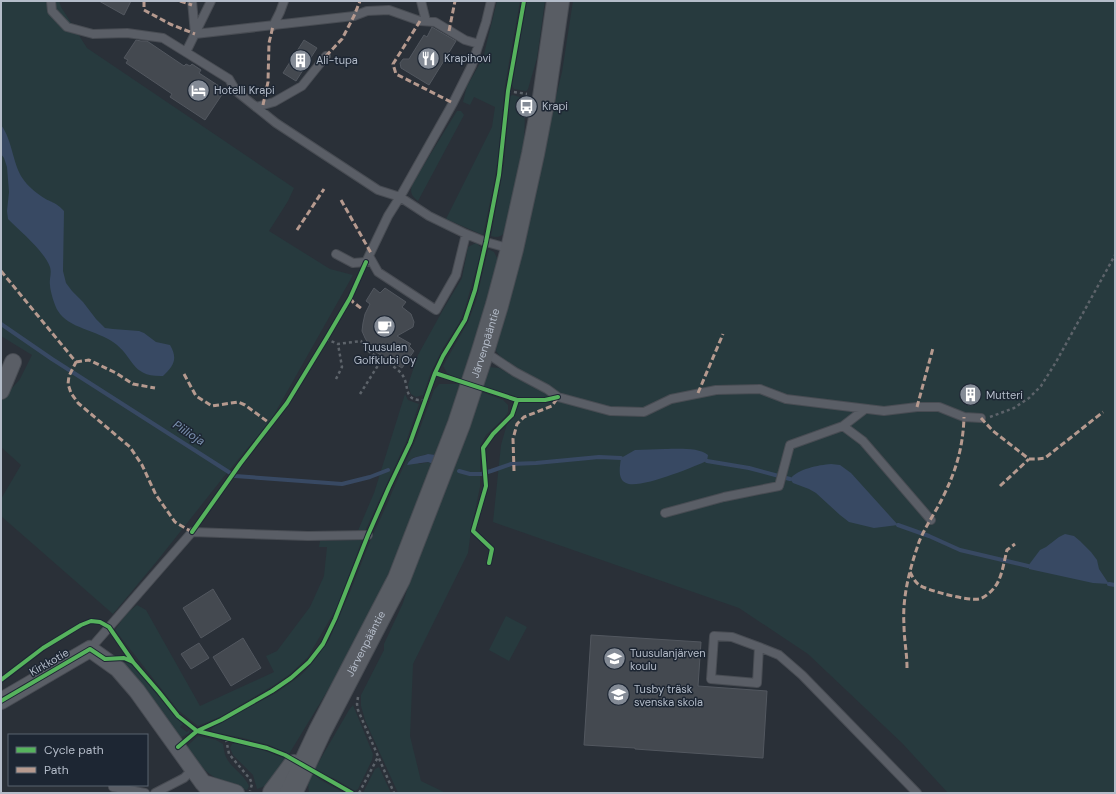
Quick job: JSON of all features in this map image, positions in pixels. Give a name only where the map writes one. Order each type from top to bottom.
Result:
[{"type":"main road","name":"Järvenpääntie","points":[[291,793],[320,731],[399,579],[459,424],[483,351],[512,249],[544,98],[558,1]]},
{"type":"main road","name":"Järvenpääntie","points":[[274,793],[320,731]]},
{"type":"street","points":[[1,391],[13,362]]},
{"type":"street","points":[[90,649],[118,669],[137,691],[207,788],[236,793]]},
{"type":"street","name":"Kirkkotie","points":[[1,701],[90,649]]},
{"type":"lane","points":[[51,1],[52,11],[67,27],[94,34],[127,33],[163,38],[228,79],[236,91],[276,123],[378,190],[400,197],[429,216],[466,234],[486,242],[512,249]]},
{"type":"lane","points":[[192,1],[195,34]]},
{"type":"lane","points":[[186,52],[211,1]]},
{"type":"lane","points":[[273,26],[284,1]]},
{"type":"lane","points":[[421,1],[426,21]]},
{"type":"lane","points":[[336,254],[353,263],[366,262],[388,216],[453,103],[472,65],[491,1]]},
{"type":"lane","points":[[195,34],[354,16],[367,11],[389,10],[420,21],[436,22],[465,40],[479,44]]},
{"type":"lane","points":[[256,107],[274,102],[302,86],[326,56]]},
{"type":"lane","points":[[369,256],[378,272],[436,310],[456,275],[466,234]]},
{"type":"lane","points":[[483,351],[558,397],[610,410],[644,412],[671,399],[704,392],[716,390],[760,389],[786,399],[884,411],[917,407],[939,407],[964,417],[981,418]]},
{"type":"lane","points":[[665,513],[724,497],[779,486],[790,445],[843,426],[865,409]]},
{"type":"lane","points":[[843,426],[863,441],[931,520]]},
{"type":"lane","points":[[90,649],[192,532],[308,536],[368,535]]},
{"type":"lane","points":[[759,647],[757,683],[711,679],[714,636],[732,637],[759,647],[779,656],[802,675],[917,793]]},
{"type":"lane","points":[[155,793],[184,778],[193,769]]},
{"type":"lane","points":[[113,787],[145,793]]},
{"type":"path","points":[[507,98],[509,84]]},
{"type":"path","points":[[981,418],[992,417],[1014,408],[1029,398],[1042,386],[1115,255]]},
{"type":"path","points":[[322,346],[330,332]]},
{"type":"path","points":[[326,339],[338,344],[361,341],[370,352],[401,373],[406,383],[408,394],[413,399],[418,401],[425,400]]},
{"type":"path","points":[[336,379],[342,367],[338,344]]},
{"type":"path","points":[[360,394],[382,359]]},
{"type":"path","points":[[423,408],[428,394]]},
{"type":"path","points":[[358,694],[358,710],[394,793]]},
{"type":"path","points":[[219,737],[233,740]]},
{"type":"path","points":[[226,738],[229,754],[250,779],[252,784],[248,793]]},
{"type":"path","points":[[359,793],[378,757]]},
{"type":"green space","points":[[1,1],[59,1],[61,7],[87,48],[294,188],[288,201],[269,231],[330,269],[353,275],[271,420],[113,614],[1,516],[1,499],[21,465],[1,447],[1,401],[20,379],[32,355],[1,336]]},
{"type":"green space","points":[[497,1],[520,1],[505,85],[498,158],[483,235],[446,219],[492,127],[495,107],[474,97],[470,105],[463,102],[467,86],[483,58]]},
{"type":"green space","points":[[527,1],[545,1],[537,58],[528,89],[526,91],[514,89],[512,85]]},
{"type":"green space","points":[[573,1],[1115,1],[1115,793],[948,793],[902,743],[808,654],[739,608],[493,522],[501,445],[515,396],[482,387],[489,367],[499,368],[519,379],[522,373],[508,364],[499,355],[496,351],[497,342],[514,284],[544,145],[562,72]]},
{"type":"green space","points":[[513,95],[526,99],[523,109],[525,110],[524,147],[505,233],[495,237],[491,236],[504,164],[510,96]]},
{"type":"green space","points":[[457,111],[461,111],[464,115],[418,201],[412,194],[412,184]]},
{"type":"green space","points":[[476,243],[481,247],[480,256],[465,308],[459,323],[443,348],[431,372],[423,395],[416,397],[411,394],[408,385],[418,355],[462,278],[468,247]]},
{"type":"green space","points":[[488,250],[494,252],[498,260],[490,294],[462,381],[447,373],[443,366],[468,322],[476,301]]},
{"type":"green space","points":[[439,384],[461,384],[446,431],[436,455],[428,454],[412,458],[419,464],[428,462],[433,464],[409,528],[380,592],[331,685],[289,754],[265,786],[257,789],[253,775],[233,755],[230,748],[232,744],[236,743],[263,750],[281,757],[285,756],[284,752],[269,745],[213,732],[211,730],[215,725],[276,693],[300,676],[309,667],[329,640],[371,539],[416,439],[434,390]]},
{"type":"green space","points":[[482,392],[503,400],[508,405],[508,412],[505,417],[486,435],[480,446],[480,487],[468,553],[413,664],[410,736],[421,781],[446,793],[398,793],[365,720],[361,706],[361,695],[384,650],[384,644],[403,603],[416,561],[448,475]]},
{"type":"green space","points":[[405,394],[408,400],[419,404],[406,442],[365,531],[357,533],[374,493]]},
{"type":"green space","points":[[362,540],[337,607],[308,657],[290,674],[274,685],[222,716],[198,726],[178,710],[115,630],[126,614],[137,605],[146,610],[200,706],[274,672],[266,656],[277,651],[310,607],[324,576],[327,547],[319,547],[320,541]]},
{"type":"green space","points":[[506,616],[527,627],[509,661],[489,650]]},
{"type":"green space","points":[[121,663],[130,663],[136,668],[171,712],[183,724],[180,727],[187,732],[190,729],[189,733],[182,737],[177,737]]},
{"type":"green space","points":[[353,705],[373,754],[372,760],[358,789],[355,791],[335,779],[317,772],[315,775],[319,779],[344,793],[309,793],[308,784],[310,777]]},
{"type":"green space","points":[[198,736],[216,740],[223,744],[228,761],[247,782],[249,786],[247,790],[217,779],[196,761],[185,748]]},
{"type":"green space","points":[[379,767],[391,793],[363,793],[375,769]]},
{"type":"water","points":[[1,125],[8,138],[19,173],[31,188],[64,211],[63,271],[66,283],[105,328],[139,331],[156,342],[170,345],[174,354],[174,362],[163,376],[152,375],[138,370],[120,348],[113,342],[76,325],[63,317],[58,311],[51,291],[51,269],[47,261],[32,242],[8,219],[7,211],[9,192],[7,167],[1,154]]},
{"type":"water","points":[[687,449],[704,452],[708,455],[707,461],[653,481],[632,484],[626,483],[621,479],[621,458],[635,450]]},
{"type":"water","points":[[428,454],[436,455],[433,464],[428,462],[407,465],[413,458]]},
{"type":"water","points":[[831,464],[840,465],[851,473],[898,525],[874,528],[849,522],[816,493],[793,483],[790,479],[803,470]]},
{"type":"water","points":[[1065,534],[1074,536],[1091,552],[1097,560],[1099,569],[1109,584],[1093,583],[1029,569],[1028,566],[1040,550]]},
{"type":"building","points":[[99,1],[131,1],[124,15]]},
{"type":"building","points":[[432,27],[456,41],[429,85],[401,68],[400,63],[403,59],[409,59],[424,35],[427,37]]},
{"type":"building","points":[[136,40],[147,41],[184,66],[186,64],[190,66],[192,64],[201,70],[199,73],[225,90],[205,120],[170,97],[172,94],[126,63],[128,60],[124,58]]},
{"type":"building","name":"Ali-tupa","points":[[304,40],[317,48],[296,81],[283,73]]},
{"type":"building","points":[[374,288],[380,293],[385,288],[406,302],[402,307],[411,314],[414,322],[413,327],[397,336],[411,344],[409,346],[414,351],[402,368],[376,352],[369,345],[362,331],[365,314],[370,304],[366,301]]},
{"type":"building","name":"Mutteri","points":[[971,387],[977,389],[979,395],[977,401],[971,403],[965,401],[963,395],[965,389]]},
{"type":"building","points":[[213,589],[231,619],[201,638],[183,608]]},
{"type":"building","points":[[591,635],[701,642],[698,686],[767,691],[763,758],[584,745]]},
{"type":"building","points":[[243,638],[261,668],[231,686],[213,657]]},
{"type":"building","points":[[199,643],[209,658],[191,669],[181,654]]},
{"type":"waterway","name":"Piilioja","points":[[1,324],[52,359],[235,476],[342,484],[370,477],[388,470]]},
{"type":"waterway","points":[[459,471],[470,474],[481,474],[511,464],[599,457],[621,458]]},
{"type":"waterway","points":[[707,461],[749,468],[790,479]]},
{"type":"waterway","points":[[898,525],[929,536],[960,550],[1028,566]]},
{"type":"waterway","points":[[1109,584],[1115,585]]},
{"type":"marked path","points":[[144,1],[144,10],[170,24],[195,34]]},
{"type":"marked path","points":[[180,1],[192,5]]},
{"type":"marked path","points":[[326,56],[342,39],[360,1]]},
{"type":"marked path","points":[[449,31],[455,1]]},
{"type":"marked path","points":[[420,21],[393,64],[396,74],[453,103]]},
{"type":"marked path","points":[[263,105],[268,82],[269,43],[273,26]]},
{"type":"marked path","points":[[297,230],[324,189]]},
{"type":"marked path","points":[[341,200],[371,253]]},
{"type":"marked path","points":[[1,271],[76,362],[69,376],[68,384],[71,393],[78,403],[130,447],[142,465],[156,495],[175,522],[192,532]]},
{"type":"marked path","points":[[350,298],[362,309]]},
{"type":"marked path","points":[[698,393],[723,334]]},
{"type":"marked path","points":[[917,407],[933,348]]},
{"type":"marked path","points":[[76,362],[89,360],[116,373],[133,384],[155,388]]},
{"type":"marked path","points":[[184,374],[196,396],[212,406],[238,402],[245,405],[272,425]]},
{"type":"marked path","points":[[514,471],[513,439],[517,424],[524,417],[552,406],[558,397]]},
{"type":"marked path","points":[[981,418],[993,431],[1029,459],[1037,459],[1045,458],[1103,412]]},
{"type":"marked path","points":[[907,668],[904,630],[904,604],[907,583],[919,542],[942,499],[955,469],[962,439],[964,417]]},
{"type":"marked path","points":[[1000,486],[1029,459]]},
{"type":"marked path","points":[[910,572],[919,585],[939,593],[979,599],[993,590],[997,584],[1001,575],[1007,550],[1015,544]]},
{"type":"cycle path","points":[[178,747],[197,731],[221,720],[272,691],[291,678],[309,662],[323,644],[335,619],[368,535],[410,443],[435,373],[443,356],[465,320],[475,290],[499,175],[508,91],[524,1]]},
{"type":"cycle path","points":[[192,532],[240,464],[287,403],[350,298],[366,262]]},
{"type":"cycle path","points":[[435,373],[517,400]]},
{"type":"cycle path","points":[[489,563],[492,549],[473,531],[486,486],[483,448],[493,434],[512,415],[517,400],[545,400],[558,397]]},
{"type":"cycle path","points":[[1,680],[43,648],[81,625],[91,621],[100,622],[109,627],[133,662]]},
{"type":"cycle path","points":[[1,701],[90,649],[105,659],[124,658],[133,662],[178,716],[197,731],[267,748],[285,755],[352,793]]},
{"type":"place","name":"Krapihovi","points":[[429,58]]},
{"type":"place","name":"Ali-tupa","points":[[300,60]]},
{"type":"place","name":"Hotelli Krapi","points":[[199,90]]},
{"type":"place","name":"Krapi","points":[[526,106]]},
{"type":"place","name":"Tuusulan Golfklubi Oy","points":[[385,327]]},
{"type":"place","name":"Mutteri","points":[[971,395]]},
{"type":"place","name":"Tuusulanjärven koulu","points":[[615,659]]},
{"type":"place","name":"Tusby träsk svenska skola","points":[[619,695]]}]
